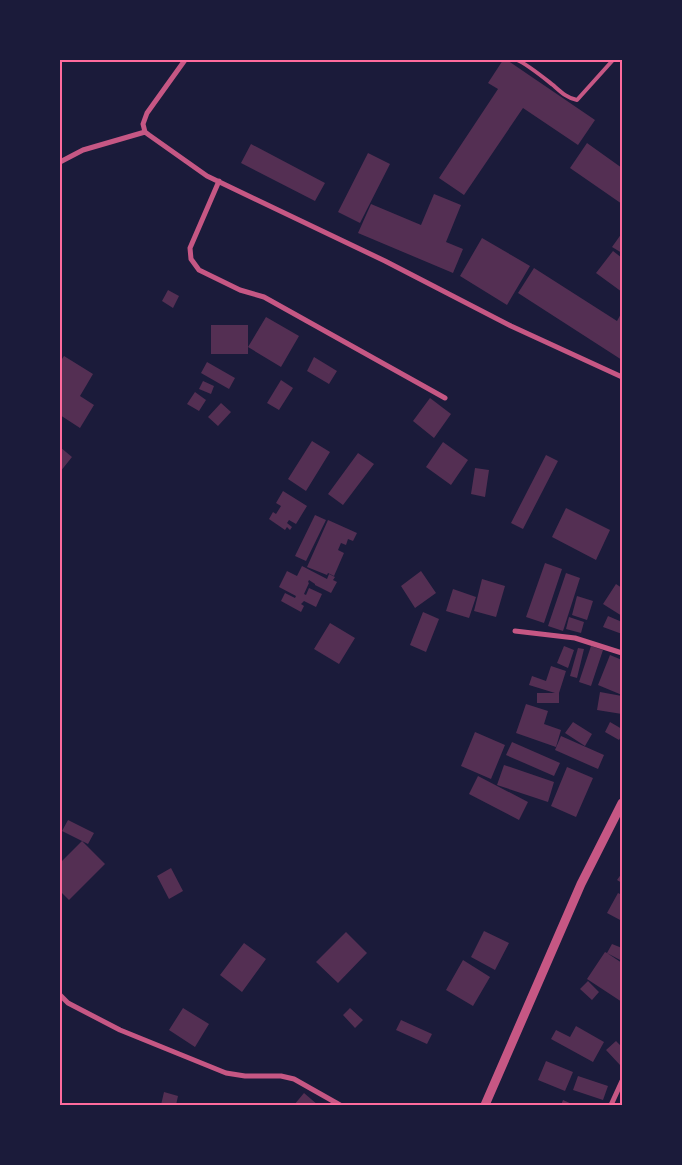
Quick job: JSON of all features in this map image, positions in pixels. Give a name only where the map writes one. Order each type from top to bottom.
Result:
[{"type":"street","points":[[185,60],[147,113],[143,124],[145,132],[207,176],[385,261],[511,326],[622,377]]},
{"type":"street","points":[[60,162],[83,150],[145,132]]},
{"type":"street","points":[[219,181],[190,248],[192,259],[199,270],[240,290],[264,297],[444,398]]},
{"type":"street","points":[[515,631],[575,638],[622,653]]},
{"type":"street","points":[[484,1105],[581,884],[622,803]]},
{"type":"street","points":[[60,995],[68,1003],[120,1030],[226,1073],[245,1076],[281,1076],[294,1079],[340,1105]]},
{"type":"street","points":[[611,1105],[622,1081]]},
{"type":"lane","points":[[517,60],[552,84],[563,94],[577,100],[613,60]]},
{"type":"building","points":[[503,60],[507,60],[595,120],[578,145],[523,108],[464,195],[439,178],[498,89],[488,83]]},
{"type":"building","points":[[587,143],[622,168],[622,204],[570,168]]},
{"type":"building","points":[[251,144],[325,183],[315,201],[241,163]]},
{"type":"building","points":[[368,153],[390,164],[360,223],[338,212]]},
{"type":"building","points":[[434,194],[461,205],[446,242],[463,249],[453,273],[358,233],[371,204],[421,225]]},
{"type":"building","points":[[622,233],[622,253],[612,247]]},
{"type":"building","points":[[482,238],[530,266],[507,305],[460,276]]},
{"type":"building","points":[[613,251],[622,258],[622,292],[596,273]]},
{"type":"building","points":[[534,268],[617,321],[622,312],[622,360],[518,293]]},
{"type":"building","points":[[168,290],[179,296],[173,308],[162,301]]},
{"type":"building","points":[[266,317],[299,336],[281,367],[248,347]]},
{"type":"building","points":[[211,325],[248,325],[248,354],[211,354]]},
{"type":"building","points":[[64,356],[93,374],[80,396],[94,405],[80,428],[60,415],[60,362]]},
{"type":"building","points":[[314,357],[337,371],[329,384],[307,371]]},
{"type":"building","points":[[207,362],[235,378],[229,389],[201,373]]},
{"type":"building","points":[[281,380],[293,388],[279,410],[267,403]]},
{"type":"building","points":[[203,381],[214,386],[211,394],[199,389]]},
{"type":"building","points":[[195,392],[206,400],[199,411],[187,404]]},
{"type":"building","points":[[430,398],[451,414],[434,438],[413,421]]},
{"type":"building","points":[[221,403],[231,412],[218,426],[208,417]]},
{"type":"building","points":[[312,441],[330,452],[306,491],[288,479]]},
{"type":"building","points":[[443,442],[468,460],[451,485],[426,467]]},
{"type":"building","points":[[60,447],[72,457],[60,472]]},
{"type":"building","points":[[358,453],[374,464],[343,505],[328,494]]},
{"type":"building","points":[[546,455],[558,461],[523,529],[511,523]]},
{"type":"building","points":[[475,468],[489,470],[485,497],[471,494]]},
{"type":"building","points":[[283,491],[307,506],[296,524],[289,520],[287,523],[292,527],[290,530],[287,527],[285,530],[269,519],[273,512],[276,514],[281,506],[276,503]]},
{"type":"building","points":[[566,508],[610,530],[596,560],[552,537]]},
{"type":"building","points":[[315,515],[326,520],[306,561],[295,556]]},
{"type":"building","points":[[328,520],[357,533],[353,541],[348,539],[346,545],[341,543],[338,550],[344,553],[334,576],[307,567]]},
{"type":"building","points":[[545,563],[562,569],[544,623],[526,617]]},
{"type":"building","points":[[302,566],[327,579],[329,574],[335,577],[333,580],[337,582],[331,593],[309,580],[304,594],[306,595],[309,588],[322,594],[316,607],[304,601],[301,604],[304,606],[301,612],[281,601],[285,593],[295,598],[296,596],[279,587],[287,571],[297,576]]},
{"type":"building","points":[[421,571],[436,593],[415,608],[401,586]]},
{"type":"building","points":[[566,573],[580,578],[563,631],[548,626]]},
{"type":"building","points":[[482,579],[505,586],[496,617],[474,611]]},
{"type":"building","points":[[616,584],[622,588],[622,616],[603,604]]},
{"type":"building","points":[[453,589],[476,597],[469,618],[446,611]]},
{"type":"building","points":[[577,596],[593,601],[587,620],[572,615]]},
{"type":"building","points":[[423,612],[439,619],[426,652],[410,645]]},
{"type":"building","points":[[608,616],[622,622],[622,634],[603,627]]},
{"type":"building","points":[[569,617],[584,622],[581,633],[566,629]]},
{"type":"building","points":[[330,623],[355,638],[339,664],[314,649]]},
{"type":"building","points":[[564,646],[574,650],[568,668],[557,663]]},
{"type":"building","points":[[591,646],[603,650],[591,686],[579,682]]},
{"type":"building","points":[[578,648],[584,649],[577,678],[570,676]]},
{"type":"building","points":[[610,655],[622,660],[622,695],[598,685]]},
{"type":"building","points":[[551,666],[566,671],[559,693],[559,703],[537,703],[537,693],[555,693],[529,685],[532,676],[546,681]]},
{"type":"building","points":[[600,692],[622,696],[622,714],[597,710]]},
{"type":"building","points":[[526,704],[548,711],[544,724],[561,730],[556,747],[516,733]]},
{"type":"building","points":[[573,722],[592,734],[585,746],[565,733]]},
{"type":"building","points":[[610,722],[622,729],[622,735],[619,740],[605,732]]},
{"type":"building","points":[[475,732],[505,745],[491,779],[461,766]]},
{"type":"building","points":[[561,736],[604,755],[598,769],[555,750]]},
{"type":"building","points":[[512,742],[560,763],[554,776],[506,755]]},
{"type":"building","points":[[504,765],[554,782],[548,802],[497,785]]},
{"type":"building","points":[[567,767],[593,778],[576,817],[551,806]]},
{"type":"building","points":[[478,776],[528,802],[519,820],[469,794]]},
{"type":"building","points":[[68,820],[94,833],[88,844],[62,831]]},
{"type":"building","points":[[82,841],[105,864],[69,900],[60,891],[60,863]]},
{"type":"building","points":[[171,868],[183,891],[169,899],[157,876]]},
{"type":"building","points":[[622,873],[622,883],[617,880]]},
{"type":"building","points":[[618,893],[622,895],[622,921],[607,913]]},
{"type":"building","points":[[484,931],[509,943],[495,970],[471,957]]},
{"type":"building","points":[[346,932],[367,953],[338,983],[316,962]]},
{"type":"building","points":[[244,943],[266,959],[242,992],[220,975]]},
{"type":"building","points":[[612,944],[622,948],[622,961],[607,953]]},
{"type":"building","points":[[605,952],[622,963],[622,1002],[587,979]]},
{"type":"building","points":[[463,960],[490,977],[473,1006],[446,990]]},
{"type":"building","points":[[588,981],[599,992],[592,1000],[580,989]]},
{"type":"building","points":[[183,1008],[209,1024],[195,1047],[169,1030]]},
{"type":"building","points":[[350,1008],[363,1020],[355,1028],[343,1015]]},
{"type":"building","points":[[401,1020],[432,1034],[427,1044],[396,1030]]},
{"type":"building","points":[[576,1026],[604,1042],[593,1062],[551,1039],[556,1030],[570,1037]]},
{"type":"building","points":[[616,1041],[622,1047],[622,1064],[620,1065],[606,1050]]},
{"type":"building","points":[[546,1061],[573,1072],[565,1091],[538,1080]]},
{"type":"building","points":[[578,1076],[608,1086],[603,1100],[573,1090]]},
{"type":"building","points":[[164,1092],[178,1096],[176,1105],[161,1105]]},
{"type":"building","points":[[304,1093],[318,1105],[294,1105]]},
{"type":"building","points":[[563,1100],[574,1105],[561,1105]]}]
